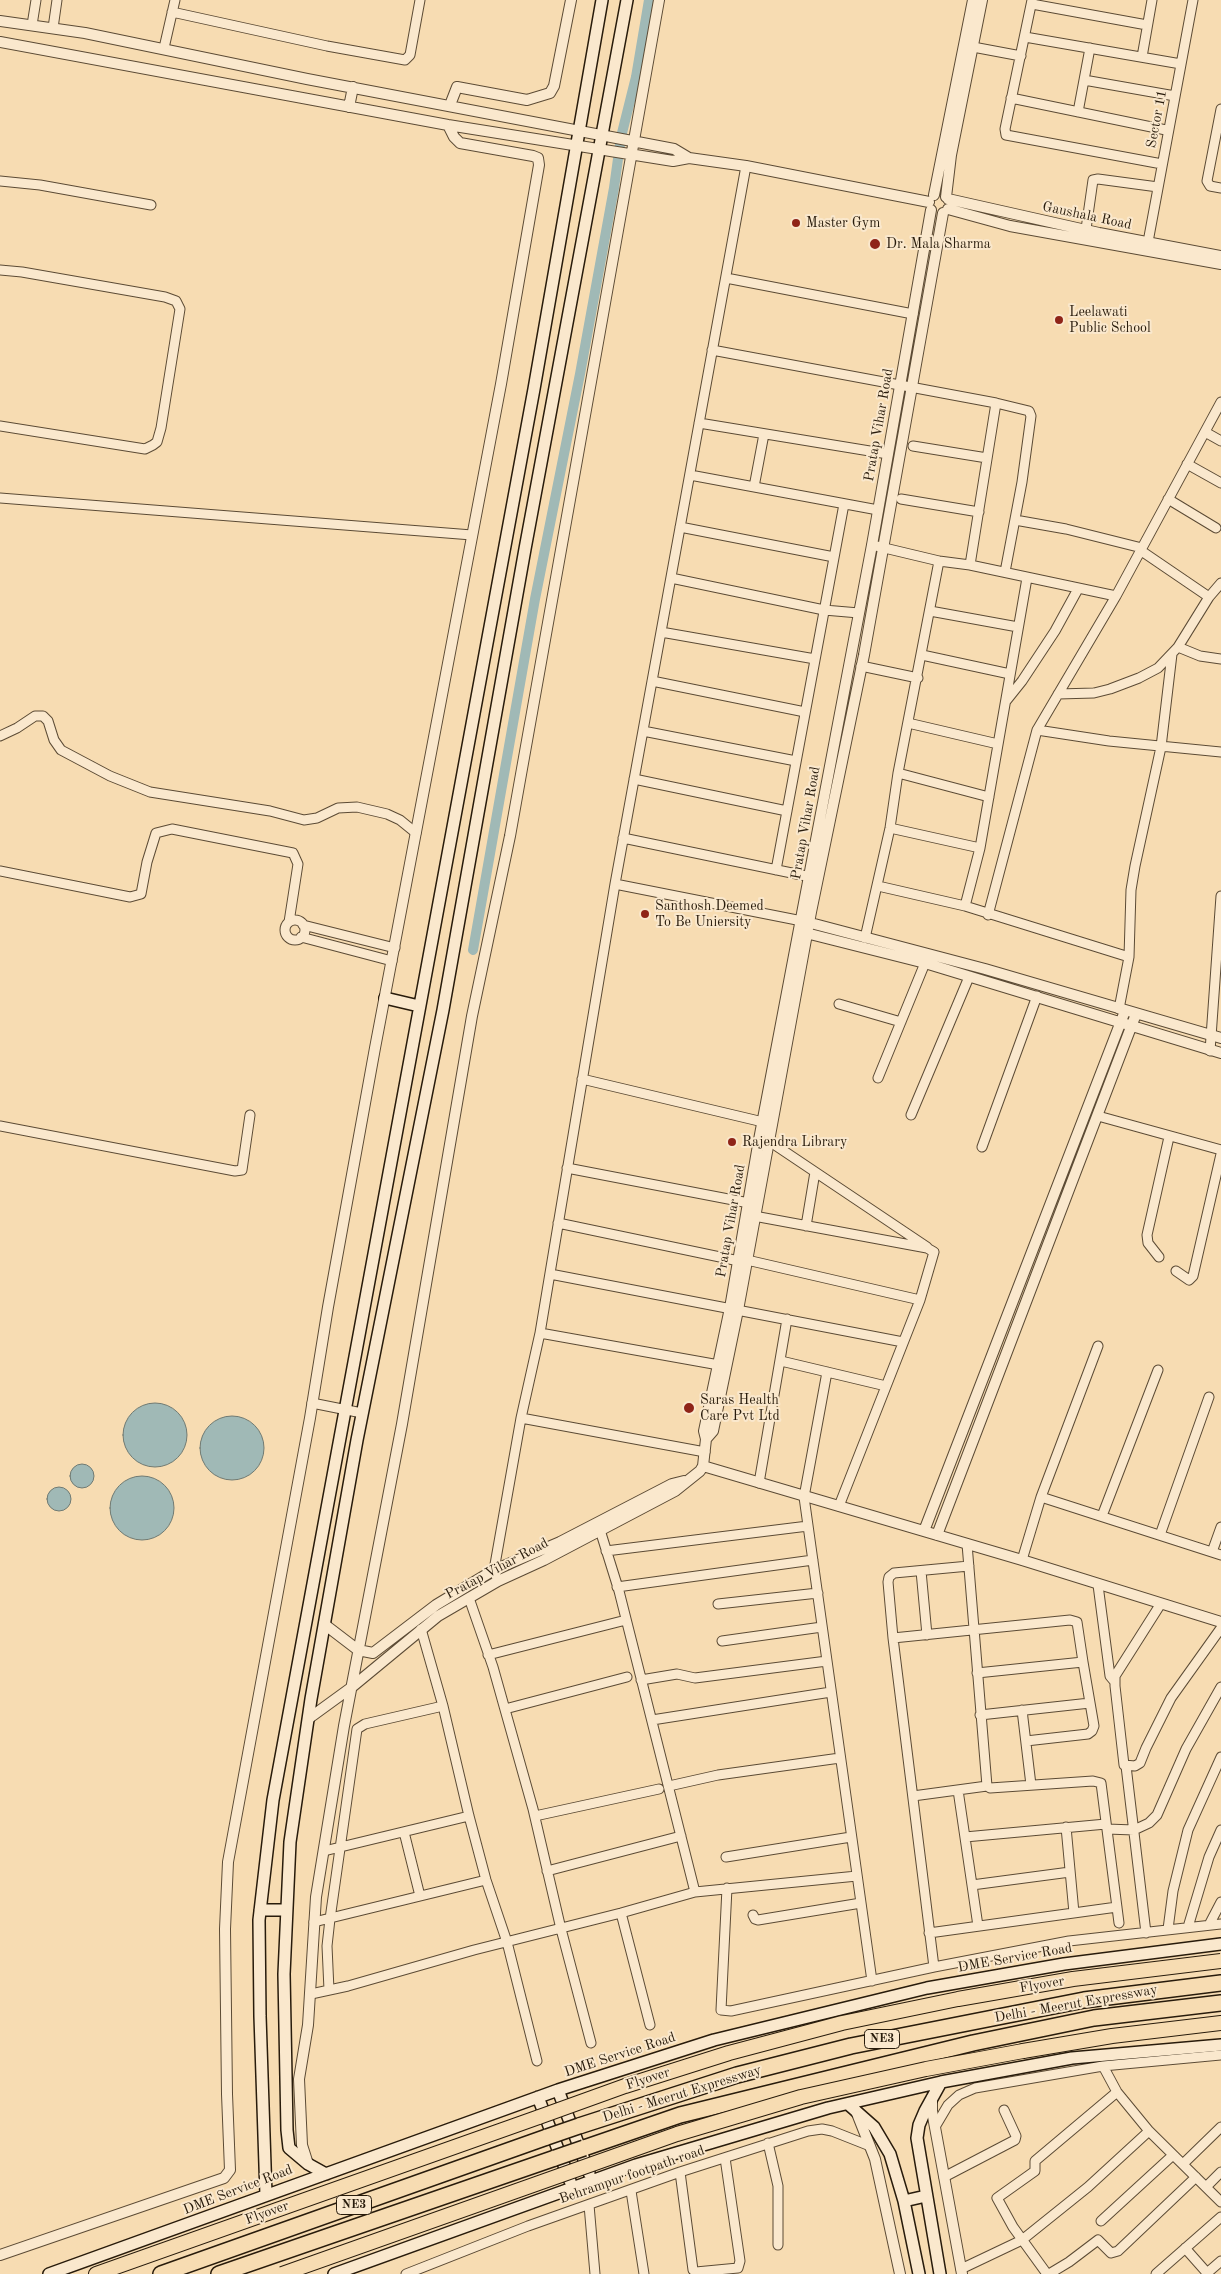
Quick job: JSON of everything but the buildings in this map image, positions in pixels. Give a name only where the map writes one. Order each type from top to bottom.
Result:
[{"type":"highway","name":"Flyover","points":[[96,2274],[625,2086],[729,2053],[842,2023],[958,1999],[1073,1979],[1221,1961]]},
{"type":"highway","name":"Delhi - Meerut Expressway","points":[[161,2274],[547,2137],[737,2075],[851,2046],[1084,2000],[1221,1983]]},
{"type":"highway","name":"Delhi - Meerut Expressway","points":[[219,2274],[680,2116],[973,2043],[1094,2018],[1221,2003]]},
{"type":"highway","points":[[282,2274],[677,2134],[802,2097],[972,2060],[1112,2036],[1221,2023]]},
{"type":"main road","points":[[266,2195],[260,2016],[260,1910],[274,1800],[532,398],[602,0]]},
{"type":"main road","points":[[326,2174],[308,2164],[289,2148],[287,2130],[284,2035],[286,1910],[290,1842],[324,1624],[362,1413],[443,1010],[605,150],[601,135],[627,0]]},
{"type":"main road","points":[[386,998],[419,1006]]},
{"type":"main road","points":[[260,1910],[286,1910]]},
{"type":"main road","name":"DME Service Road","points":[[49,2274],[242,2206],[266,2195],[538,2097],[714,2040],[927,1988],[1064,1964],[1221,1944]]},
{"type":"main road","points":[[334,2274],[348,2272],[592,2180],[683,2150],[941,2082],[1072,2058],[1221,2045]]},
{"type":"main road","points":[[940,2274],[917,2138],[919,2125],[941,2082]]},
{"type":"main road","points":[[558,2090],[592,2180]]},
{"type":"main road","points":[[538,2097],[573,2187]]},
{"type":"main road","points":[[852,2107],[874,2127],[890,2154],[904,2201],[919,2274]]},
{"type":"main road","points":[[904,2201],[926,2196]]},
{"type":"street","points":[[32,25],[36,0]]},
{"type":"street","points":[[53,28],[57,0]]},
{"type":"street","points":[[164,48],[175,0]]},
{"type":"street","points":[[172,12],[327,46],[405,60],[410,55],[420,0]]},
{"type":"street","points":[[450,105],[457,87],[527,100],[540,98],[551,92],[571,0]]},
{"type":"street","points":[[308,2164],[302,2145],[299,2079],[311,1994],[314,1922],[324,1852],[347,1730],[358,1650],[402,1424],[472,1016],[510,836],[627,154],[659,0]]},
{"type":"street","name":"Pratap Vihar Road","points":[[806,922],[811,877],[859,613],[877,546],[913,388],[946,204],[951,155],[973,47],[976,0]]},
{"type":"street","name":"Pratap Vihar Road","points":[[743,1261],[749,1203],[763,1122],[783,1041],[806,922],[861,666],[877,546],[878,510],[931,203],[976,0]]},
{"type":"street","points":[[1142,57],[1152,0]]},
{"type":"street","name":"Sector 11","points":[[1148,242],[1193,0]]},
{"type":"street","points":[[1147,25],[1032,2],[1005,129],[1007,136],[1162,164]]},
{"type":"street","points":[[0,20],[164,48],[353,87],[630,140],[674,149],[689,158]]},
{"type":"street","points":[[1025,37],[1181,64]]},
{"type":"street","points":[[0,42],[448,125],[673,161],[689,158],[746,166],[931,203]]},
{"type":"street","points":[[973,47],[1021,56]]},
{"type":"street","points":[[1078,112],[1090,48]]},
{"type":"street","points":[[1084,80],[1175,96]]},
{"type":"street","points":[[349,107],[353,87]]},
{"type":"street","points":[[1011,98],[1166,130]]},
{"type":"street","points":[[1221,109],[1217,156],[1207,185],[1221,188]]},
{"type":"street","points":[[0,2255],[224,2178],[228,2175],[230,2162],[226,2094],[225,1929],[228,1862],[328,1307],[503,375],[539,161],[533,156],[460,143],[454,137],[448,125]]},
{"type":"street","points":[[498,1581],[494,1570],[521,1418],[540,1332],[623,838],[746,166]]},
{"type":"street","points":[[1086,229],[1093,180],[1098,179],[1158,187]]},
{"type":"street","points":[[0,181],[40,185],[151,205]]},
{"type":"street","points":[[940,194],[946,204],[937,214],[931,203],[940,194]]},
{"type":"street","name":"Gaushala Road","points":[[946,204],[1221,256]]},
{"type":"street","name":"Gaushala Road","points":[[946,204],[1010,226],[1221,264]]},
{"type":"street","points":[[0,270],[30,273],[165,297],[176,301],[180,309],[161,428],[157,442],[153,445],[145,449],[0,426]]},
{"type":"street","points":[[726,278],[913,314]]},
{"type":"street","points":[[712,350],[1026,410],[1031,416],[1005,572]]},
{"type":"street","points":[[988,915],[1037,730],[1116,596],[1221,402]]},
{"type":"street","points":[[970,565],[996,403]]},
{"type":"street","points":[[699,423],[888,454]]},
{"type":"street","points":[[1205,432],[1221,441]]},
{"type":"street","points":[[754,487],[764,434]]},
{"type":"street","points":[[913,446],[988,458]]},
{"type":"street","points":[[1187,464],[1221,483]]},
{"type":"street","points":[[690,475],[878,510]]},
{"type":"street","points":[[0,498],[472,535]]},
{"type":"street","points":[[901,499],[979,512]]},
{"type":"street","points":[[1168,499],[1216,528]]},
{"type":"street","points":[[776,870],[844,504]]},
{"type":"street","points":[[1015,520],[1066,529],[1141,549],[1209,597]]},
{"type":"street","points":[[680,527],[834,557]]},
{"type":"street","points":[[877,546],[939,561],[970,565],[1116,596]]},
{"type":"street","points":[[865,938],[890,828],[898,773],[918,678],[939,561]]},
{"type":"street","points":[[671,578],[824,610],[859,613]]},
{"type":"street","points":[[964,906],[980,848],[1027,578]]},
{"type":"street","points":[[1058,694],[1094,693],[1110,689],[1139,678],[1158,668],[1175,651],[1209,597],[1221,583]]},
{"type":"street","points":[[1006,701],[1056,631],[1078,589]]},
{"type":"street","points":[[930,611],[1018,627]]},
{"type":"street","points":[[661,632],[815,659]]},
{"type":"street","points":[[1175,651],[1221,659]]},
{"type":"street","points":[[924,1531],[1120,1023],[1129,957],[1131,890],[1161,747],[1175,651]]},
{"type":"street","points":[[922,656],[1010,674]]},
{"type":"street","points":[[861,666],[918,678]]},
{"type":"street","points":[[652,682],[805,712]]},
{"type":"street","points":[[0,736],[35,716],[43,716],[48,722],[54,740],[61,750],[110,776],[142,789],[166,795],[270,811],[304,820],[317,818],[338,808],[358,807],[387,814],[400,820],[416,833]]},
{"type":"street","points":[[908,723],[998,744]]},
{"type":"street","points":[[1037,730],[1161,747],[1221,752]]},
{"type":"street","points":[[643,731],[796,761]]},
{"type":"street","points":[[898,773],[989,797]]},
{"type":"street","points":[[634,779],[787,810]]},
{"type":"street","points":[[890,828],[980,848]]},
{"type":"street","points":[[0,871],[130,896],[140,894],[156,832],[172,829],[293,853],[298,864],[289,922],[285,930],[287,936],[292,939],[301,936],[392,961]]},
{"type":"street","points":[[623,838],[811,877]]},
{"type":"street","points":[[615,884],[806,922],[985,969],[1221,1038]]},
{"type":"street","points":[[878,886],[964,906],[988,915],[1129,957]]},
{"type":"street","points":[[1210,1050],[1221,896]]},
{"type":"street","points":[[289,922],[295,920],[303,924],[395,948]]},
{"type":"street","points":[[301,936],[304,931],[303,924]]},
{"type":"street","points":[[804,933],[925,962],[1131,1027],[1221,1053]]},
{"type":"street","points":[[878,1078],[925,962]]},
{"type":"street","points":[[912,1115],[969,977]]},
{"type":"street","points":[[982,1147],[1037,996]]},
{"type":"street","points":[[839,1004],[901,1022]]},
{"type":"street","points":[[937,1535],[1136,1014]]},
{"type":"street","name":"Pratap Vihar Road","points":[[706,1439],[712,1431],[743,1261],[769,1141],[783,1041]]},
{"type":"street","points":[[582,1079],[763,1122]]},
{"type":"street","points":[[0,1126],[235,1171],[242,1170],[250,1115]]},
{"type":"street","points":[[1098,1116],[1221,1152],[1192,1276],[1188,1280],[1176,1271]]},
{"type":"street","points":[[1159,1257],[1148,1243],[1147,1235],[1169,1137]]},
{"type":"street","points":[[769,1141],[930,1249],[934,1254],[920,1300],[839,1506]]},
{"type":"street","points":[[567,1168],[749,1203]]},
{"type":"street","points":[[806,1226],[815,1172]]},
{"type":"street","points":[[754,1216],[930,1249]]},
{"type":"street","points":[[558,1224],[743,1261],[920,1300]]},
{"type":"street","points":[[550,1274],[903,1342]]},
{"type":"street","name":"Pratap Vihar Road","points":[[308,1720],[352,1687],[421,1629],[469,1598],[498,1581],[544,1560],[675,1491],[700,1471],[703,1466],[705,1452],[706,1439],[704,1431],[734,1309]]},
{"type":"street","points":[[760,1483],[787,1319]]},
{"type":"street","points":[[540,1332],[720,1365]]},
{"type":"street","points":[[1022,1560],[1041,1497],[1098,1346]]},
{"type":"street","points":[[781,1362],[886,1386]]},
{"type":"street","points":[[1102,1516],[1158,1370]]},
{"type":"street","points":[[827,1372],[804,1497],[872,1981]]},
{"type":"street","points":[[1160,1535],[1209,1397]]},
{"type":"street","points":[[312,1403],[362,1413]]},
{"type":"street","points":[[521,1418],[705,1452]]},
{"type":"street","points":[[703,1466],[1022,1560],[1221,1622]]},
{"type":"street","name":"Pratap Vihar Road","points":[[358,1650],[370,1654],[376,1651],[436,1605],[494,1570],[560,1542],[672,1484],[687,1480]]},
{"type":"street","points":[[1041,1497],[1216,1553],[1221,1527]]},
{"type":"street","points":[[606,1551],[808,1526]]},
{"type":"street","points":[[600,1530],[626,1620],[695,1892]]},
{"type":"street","points":[[967,1544],[987,1786]]},
{"type":"street","points":[[617,1587],[813,1560]]},
{"type":"street","points":[[934,1967],[893,1638],[888,1582],[889,1577],[894,1573],[969,1566]]},
{"type":"street","points":[[920,1570],[927,1635]]},
{"type":"street","points":[[1098,1584],[1110,1676],[1115,1682]]},
{"type":"street","points":[[718,1604],[818,1592]]},
{"type":"street","points":[[469,1598],[505,1709],[535,1816],[560,1929],[591,2043]]},
{"type":"street","points":[[1146,1933],[1126,1766],[1123,1764],[1115,1682],[1119,1668],[1160,1604]]},
{"type":"street","points":[[488,1655],[626,1620]]},
{"type":"street","points":[[893,1638],[1074,1620],[1078,1624],[1094,1726],[1092,1732],[1026,1741]]},
{"type":"street","points":[[324,1624],[358,1650]]},
{"type":"street","points":[[722,1641],[822,1628]]},
{"type":"street","points":[[1126,1766],[1135,1766],[1140,1763],[1156,1725],[1172,1698],[1221,1628]]},
{"type":"street","points":[[421,1629],[443,1706],[486,1880],[507,1942],[538,2061]]},
{"type":"street","points":[[641,1680],[677,1674],[695,1678],[827,1661]]},
{"type":"street","points":[[977,1673],[1083,1662]]},
{"type":"street","points":[[505,1709],[627,1676]]},
{"type":"street","points":[[965,1837],[1066,1827],[1106,1826],[1134,1830],[1148,1823],[1161,1808],[1186,1749],[1221,1687]]},
{"type":"street","points":[[652,1720],[831,1692]]},
{"type":"street","points":[[980,1715],[1090,1703]]},
{"type":"street","points":[[329,1990],[327,1946],[339,1847],[357,1729],[364,1724],[443,1706]]},
{"type":"street","points":[[1022,1710],[1031,1785]]},
{"type":"street","points":[[669,1786],[718,1775],[840,1758]]},
{"type":"street","points":[[1168,1929],[1173,1892],[1188,1830],[1221,1758]]},
{"type":"street","points":[[913,1796],[987,1786],[990,1788],[1099,1782],[1104,1791],[1106,1826],[1119,1924]]},
{"type":"street","points":[[535,1816],[659,1788]]},
{"type":"street","points":[[958,1790],[978,1926]]},
{"type":"street","points":[[324,1852],[469,1816]]},
{"type":"street","points":[[1066,1827],[1074,1913]]},
{"type":"street","points":[[1188,1927],[1209,1857],[1221,1830]]},
{"type":"street","points":[[404,1832],[420,1896]]},
{"type":"street","points":[[548,1871],[681,1836]]},
{"type":"street","points":[[726,1857],[851,1837]]},
{"type":"street","points":[[972,1885],[1070,1872]]},
{"type":"street","points":[[311,1994],[695,1892],[856,1876]]},
{"type":"street","points":[[314,1922],[486,1880]]},
{"type":"street","points":[[727,1888],[722,2010],[743,2010],[934,1967],[1069,1941],[1221,1924]]},
{"type":"street","points":[[1209,1925],[1221,1902]]},
{"type":"street","points":[[753,1915],[755,1919],[765,1919],[861,1904]]},
{"type":"street","points":[[929,1933],[1117,1907]]},
{"type":"street","points":[[621,1913],[650,2025]]},
{"type":"street","points":[[934,2126],[948,2105],[959,2095],[975,2088],[1103,2066],[1221,2055]]},
{"type":"street","points":[[1103,2066],[1117,2092],[1149,2131],[1221,2202]]},
{"type":"street","points":[[1117,2092],[1035,2161],[1035,2171],[997,2198],[1022,2240],[1048,2274],[1098,2240],[1111,2253],[1118,2251],[1196,2177]]},
{"type":"street","points":[[932,2098],[934,2126],[961,2272],[1022,2240],[1088,2187],[1149,2131]]},
{"type":"street","points":[[852,2107],[875,2158],[898,2274]]},
{"type":"street","points":[[944,2177],[1015,2140],[1016,2136],[1004,2110]]},
{"type":"street","points":[[1183,2164],[1221,2126]]},
{"type":"street","name":"Behrampur footpath road","points":[[406,2274],[528,2226],[631,2191],[680,2172],[808,2131],[822,2130],[870,2146]]},
{"type":"street","points":[[768,2144],[778,2186],[778,2245]]},
{"type":"street","points":[[1101,2221],[1173,2155]]},
{"type":"street","points":[[680,2172],[693,2270],[696,2272],[738,2268],[740,2261],[725,2158]]},
{"type":"street","points":[[1206,2187],[1221,2172]]},
{"type":"street","points":[[631,2191],[644,2274]]},
{"type":"street","points":[[589,2205],[595,2274]]},
{"type":"street","points":[[1156,2274],[1221,2216]]},
{"type":"street","points":[[1185,2248],[1207,2274],[1221,2260]]},
{"type":"water","points":[[155,1403],[173,1409],[181,1417],[187,1435],[181,1453],[173,1461],[155,1467],[137,1461],[129,1453],[123,1435],[129,1417],[137,1409]]},
{"type":"water","points":[[232,1416],[250,1422],[258,1430],[264,1448],[258,1466],[250,1474],[232,1480],[214,1474],[206,1466],[200,1448],[206,1430],[214,1422]]},
{"type":"water","points":[[82,1464],[87,1465],[93,1471],[93,1481],[87,1487],[82,1488],[77,1487],[71,1481],[70,1476],[71,1471],[77,1465]]},
{"type":"water","points":[[142,1476],[160,1482],[168,1490],[174,1508],[168,1526],[160,1534],[142,1540],[124,1534],[116,1526],[110,1508],[116,1490],[124,1482]]},
{"type":"water","points":[[59,1487],[64,1488],[70,1494],[70,1504],[64,1510],[59,1511],[54,1510],[48,1504],[47,1499],[48,1494],[54,1488]]},
{"type":"waterway","points":[[473,950],[535,599],[580,374],[614,188],[621,137],[636,77],[649,0]]},
{"type":"place","name":"Master Gym","points":[[796,223]]},
{"type":"place","name":"Dr. Mala Sharma","points":[[875,244]]},
{"type":"place","name":"Leelawati Public School","points":[[1059,320]]},
{"type":"place","name":"Santhosh Deemed To Be Uniersity","points":[[645,914]]},
{"type":"place","name":"Rajendra Library","points":[[732,1142]]},
{"type":"place","name":"Saras Health Care Pvt Ltd","points":[[689,1408]]}]
